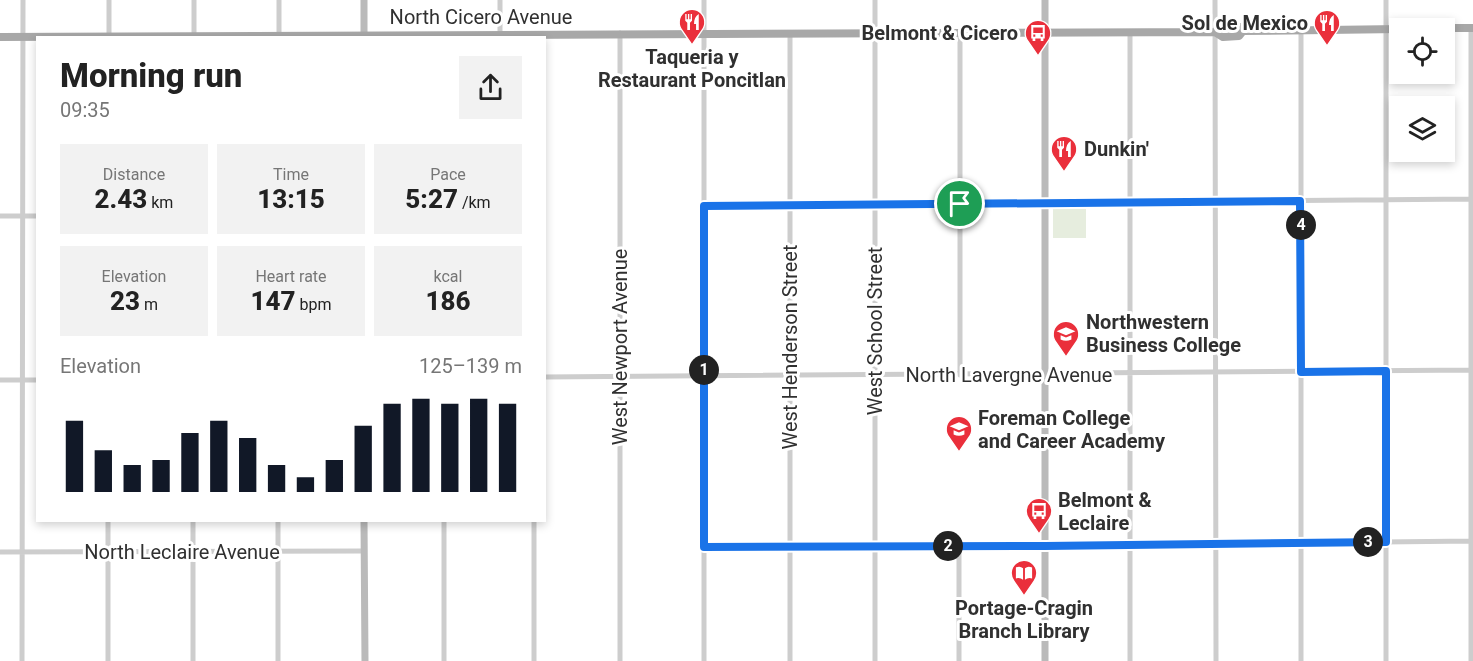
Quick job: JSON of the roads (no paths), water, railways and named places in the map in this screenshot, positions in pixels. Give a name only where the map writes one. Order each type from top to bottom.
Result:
[{"type":"main road","points":[[364,0],[364,36]]},
{"type":"main road","points":[[1045,0],[1045,661]]},
{"type":"main road","name":"North Cicero Avenue","points":[[279,36],[1215,32],[1223,26],[1240,27],[1243,31],[1386,29]]},
{"type":"main road","points":[[1455,28],[1472,28]]},
{"type":"main road","name":"North Cicero Avenue","points":[[0,38],[36,37]]},
{"type":"main road","points":[[364,522],[365,661]]},
{"type":"street","points":[[22,661],[23,0]]},
{"type":"street","points":[[109,0],[109,36]]},
{"type":"street","points":[[194,0],[194,36]]},
{"type":"street","points":[[279,0],[279,36]]},
{"type":"street","points":[[500,0],[500,34]]},
{"type":"street","points":[[704,0],[704,661]]},
{"type":"street","name":"West School Street","points":[[875,0],[875,661]]},
{"type":"street","points":[[1215,0],[1216,661]]},
{"type":"street","points":[[1386,0],[1386,661]]},
{"type":"street","points":[[1471,661],[1472,28]]},
{"type":"street","points":[[1301,30],[1301,661]]},
{"type":"street","points":[[960,32],[960,375]]},
{"type":"street","points":[[1130,661],[1131,32]]},
{"type":"street","name":"West Newport Avenue","points":[[620,33],[620,661]]},
{"type":"street","name":"West Henderson Street","points":[[790,33],[790,661]]},
{"type":"street","points":[[704,206],[1472,199]]},
{"type":"street","points":[[0,216],[36,216]]},
{"type":"street","name":"North Lavergne Avenue","points":[[546,377],[1472,370]]},
{"type":"street","points":[[0,380],[36,380]]},
{"type":"street","points":[[108,522],[108,661]]},
{"type":"street","points":[[193,522],[193,661]]},
{"type":"street","points":[[278,522],[278,661]]},
{"type":"street","points":[[444,522],[444,661]]},
{"type":"street","points":[[534,522],[534,661]]},
{"type":"street","points":[[704,547],[1472,541]]},
{"type":"street","points":[[959,546],[959,661]]},
{"type":"street","name":"North Leclaire Avenue","points":[[0,552],[364,551]]},
{"type":"place","name":"Taqueria y Restaurant Poncitlan","points":[[692,45]]},
{"type":"place","name":"Sol de Mexico","points":[[1327,46]]},
{"type":"place","name":"Belmont & Cicero","points":[[1038,56]]},
{"type":"place","name":"Dunkin'","points":[[1064,172]]},
{"type":"place","name":"Northwestern Business College","points":[[1066,357]]},
{"type":"place","name":"Foreman College and Career Academy","points":[[959,452]]},
{"type":"place","name":"Belmont & Leclaire","points":[[1039,534]]},
{"type":"place","name":"Portage-Cragin Branch Library","points":[[1024,596]]}]
